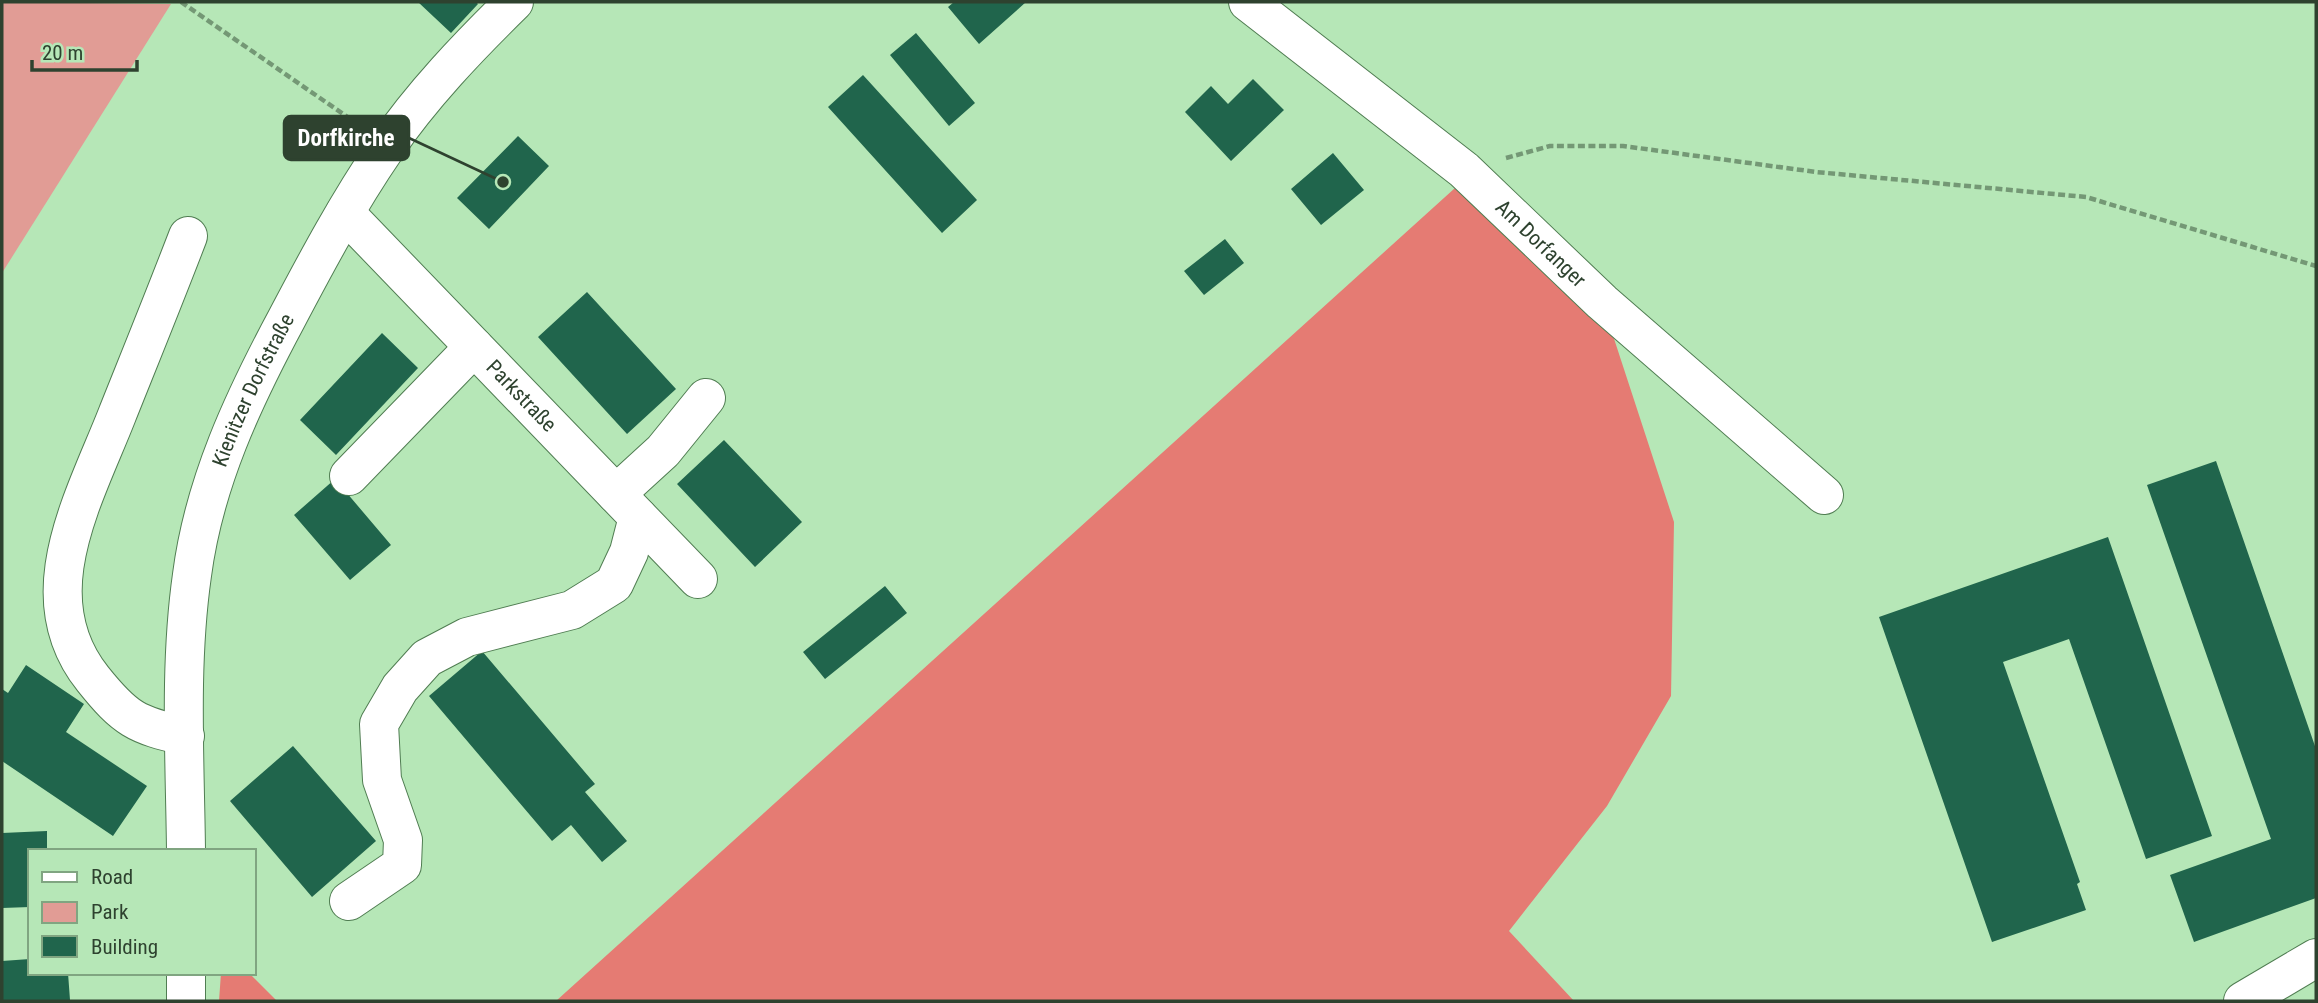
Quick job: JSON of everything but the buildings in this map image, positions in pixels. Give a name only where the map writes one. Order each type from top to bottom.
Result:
[{"type":"street","name":"Kienitzer Dorfstraße","points":[[186,849],[185,736],[192,574],[210,491],[246,395],[345,212],[386,147],[464,51],[514,2]]},
{"type":"street","name":"Am Dorfanger","points":[[1248,2],[1464,170],[1602,302],[1824,495]]},
{"type":"street","name":"Parkstraße","points":[[345,212],[698,579]]},
{"type":"street","points":[[185,736],[144,727],[109,700],[70,644],[61,600],[65,558],[82,503],[188,236]]},
{"type":"street","points":[[349,476],[474,347]]},
{"type":"street","points":[[349,901],[402,865],[402,841],[382,780],[379,724],[400,688],[427,658],[467,637],[572,610],[614,584],[629,552],[627,506],[663,451],[706,398]]},
{"type":"street","points":[[2243,1001],[2316,958]]},
{"type":"street","points":[[186,975],[186,1001]]},
{"type":"path","points":[[181,2],[335,106],[386,147]]},
{"type":"path","points":[[1464,170],[1550,146],[1623,146],[1816,172],[2073,195],[2316,265]]},
{"type":"green space","points":[[2,2],[171,4],[2,273]]},
{"type":"shaded area","points":[[1455,188],[1602,302],[1674,522],[1671,696],[1607,806],[1509,931],[1574,1001],[556,1001]]},
{"type":"shaded area","points":[[221,975],[251,975],[277,1001],[219,1001]]},
{"type":"place","name":"Dorfkirche","points":[[503,182]]}]
